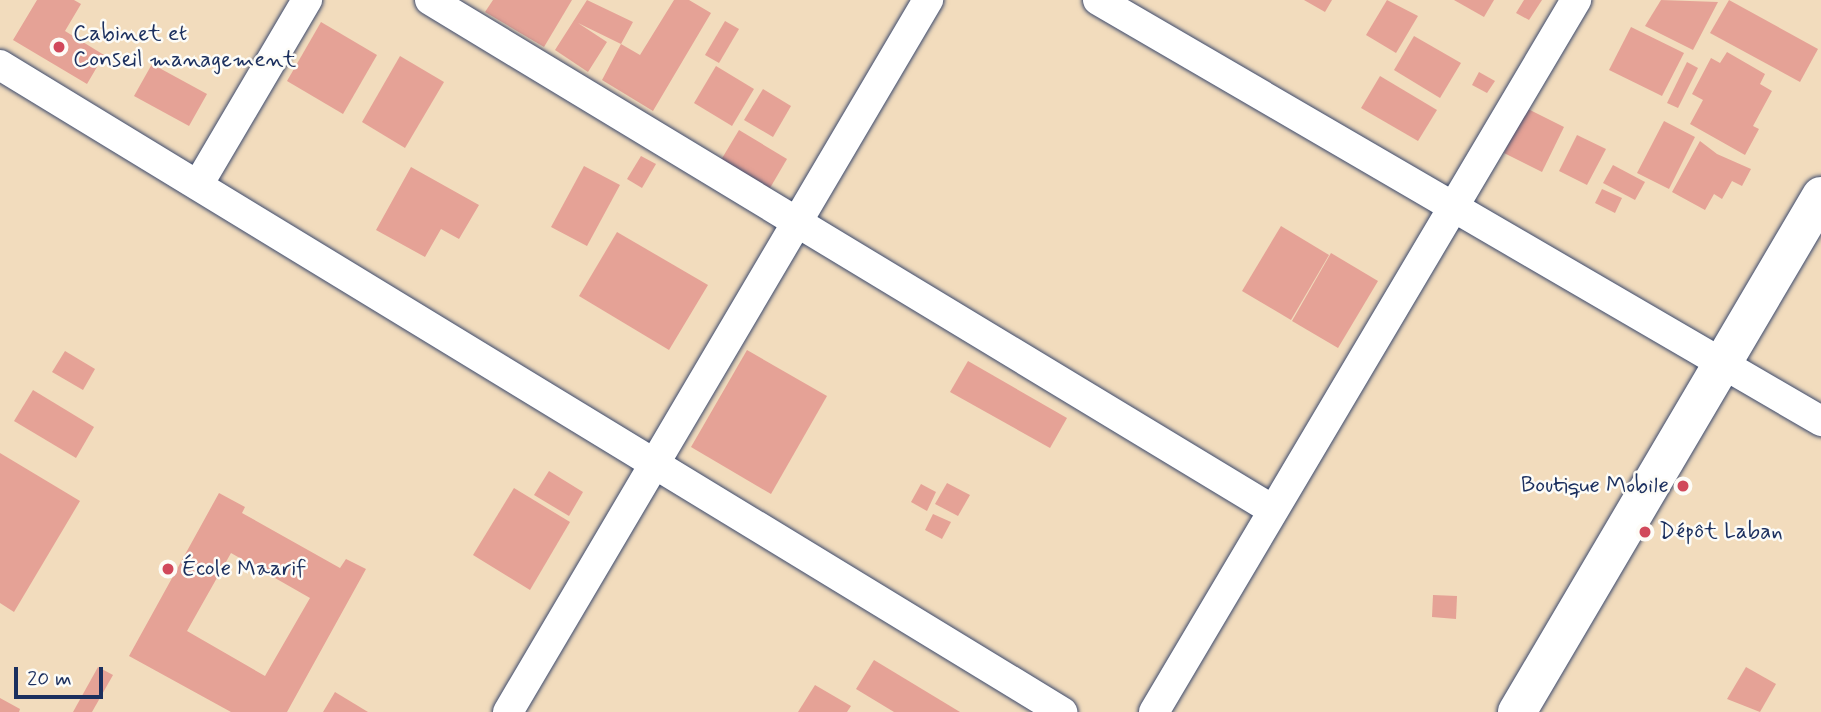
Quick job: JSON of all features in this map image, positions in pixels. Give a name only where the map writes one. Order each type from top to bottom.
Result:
[{"type":"street","points":[[198,185],[307,0]]},
{"type":"street","points":[[430,0],[1271,509]]},
{"type":"street","points":[[508,712],[928,0]]},
{"type":"street","points":[[1098,0],[1454,204],[1821,421]]},
{"type":"street","points":[[1154,712],[1271,509],[1576,0]]},
{"type":"street","points":[[0,65],[1062,712]]},
{"type":"street","points":[[1517,712],[1821,196]]},
{"type":"building","name":"Cabinet et Conseil management","points":[[37,0],[74,0],[81,4],[65,31],[104,55],[87,84],[13,40]]},
{"type":"building","points":[[493,0],[572,0],[544,47],[485,12]]},
{"type":"building","points":[[587,0],[633,22],[621,44],[578,23],[607,42],[588,72],[555,50]]},
{"type":"building","points":[[674,0],[689,0],[711,13],[653,111],[602,80],[621,44],[640,55]]},
{"type":"building","points":[[1304,0],[1332,0],[1325,12]]},
{"type":"building","points":[[1387,0],[1418,16],[1396,53],[1366,35]]},
{"type":"building","points":[[1454,0],[1494,0],[1484,17]]},
{"type":"building","points":[[1524,0],[1542,0],[1529,20],[1516,13]]},
{"type":"building","points":[[1661,0],[1718,2],[1693,50],[1645,26]]},
{"type":"building","points":[[1729,0],[1818,49],[1800,82],[1710,33]]},
{"type":"building","points":[[725,21],[739,29],[719,63],[705,55]]},
{"type":"building","points":[[321,22],[377,55],[343,114],[287,81]]},
{"type":"building","points":[[1631,27],[1684,53],[1662,96],[1609,70]]},
{"type":"building","points":[[1414,36],[1461,63],[1440,98],[1394,70]]},
{"type":"building","points":[[1727,52],[1765,74],[1760,84],[1772,91],[1753,126],[1759,129],[1745,155],[1690,124],[1703,100],[1692,94],[1711,58],[1720,63]]},
{"type":"building","points":[[400,56],[444,82],[405,148],[362,122]]},
{"type":"building","points":[[1687,62],[1698,68],[1678,108],[1667,103]]},
{"type":"building","points":[[152,64],[207,94],[189,126],[134,96]]},
{"type":"building","points":[[716,66],[754,89],[732,126],[694,103]]},
{"type":"building","points":[[1479,72],[1495,81],[1487,93],[1472,85]]},
{"type":"building","points":[[1380,76],[1437,110],[1418,141],[1361,108]]},
{"type":"building","points":[[763,89],[791,106],[773,137],[744,120]]},
{"type":"building","points":[[1526,108],[1564,127],[1542,172],[1504,153]]},
{"type":"building","points":[[1664,121],[1695,137],[1669,189],[1637,173]]},
{"type":"building","points":[[739,130],[787,159],[770,188],[721,160]]},
{"type":"building","points":[[1577,135],[1606,149],[1587,185],[1559,171]]},
{"type":"building","points":[[1700,141],[1717,154],[1751,169],[1742,186],[1732,181],[1722,199],[1714,194],[1705,210],[1672,192]]},
{"type":"building","points":[[641,156],[656,164],[642,188],[627,179]]},
{"type":"building","points":[[1613,165],[1645,182],[1635,200],[1603,183]]},
{"type":"building","points":[[584,166],[620,185],[587,246],[551,227]]},
{"type":"building","points":[[411,167],[479,205],[459,239],[441,229],[425,257],[376,230]]},
{"type":"building","points":[[1602,189],[1622,198],[1615,213],[1595,203]]},
{"type":"building","points":[[1281,226],[1329,255],[1291,320],[1242,291]]},
{"type":"building","points":[[617,232],[708,285],[669,350],[579,296]]},
{"type":"building","points":[[1331,253],[1378,281],[1338,348],[1292,321]]},
{"type":"building","points":[[747,350],[827,396],[771,494],[691,447]]},
{"type":"building","points":[[65,351],[95,369],[83,390],[52,372]]},
{"type":"building","points":[[968,361],[1067,418],[1050,448],[950,392]]},
{"type":"building","points":[[33,390],[94,427],[76,458],[14,421]]},
{"type":"building","points":[[0,453],[80,501],[14,612],[0,603]]},
{"type":"building","points":[[549,471],[583,492],[569,516],[534,495]]},
{"type":"building","points":[[947,483],[970,495],[958,516],[935,504]]},
{"type":"building","points":[[921,484],[936,492],[927,511],[911,502]]},
{"type":"building","points":[[514,488],[570,522],[530,590],[473,555]]},
{"type":"building","points":[[219,493],[245,507],[242,513],[340,568],[346,559],[366,569],[287,712],[231,712],[129,656]],"holes":[[[231,553],[310,598],[265,676],[187,631]]]},
{"type":"building","points":[[933,514],[951,522],[942,539],[925,530]]},
{"type":"building","points":[[1433,595],[1457,596],[1456,619],[1432,617]]},
{"type":"building","points":[[874,660],[960,712],[894,712],[856,689]]},
{"type":"building","points":[[98,667],[113,675],[92,712],[73,712]]},
{"type":"building","points":[[1746,667],[1776,684],[1760,712],[1727,699]]},
{"type":"building","points":[[815,685],[851,706],[847,712],[798,712]]},
{"type":"building","points":[[335,692],[368,712],[323,712]]},
{"type":"building","points":[[0,698],[20,709],[19,712],[0,712]]},
{"type":"place","name":"Cabinet et Conseil management","points":[[59,47]]},
{"type":"place","name":"Boutique Mobile","points":[[1683,486]]},
{"type":"place","name":"Dépôt Laban","points":[[1645,532]]},
{"type":"place","name":"École Maarif","points":[[168,569]]}]
